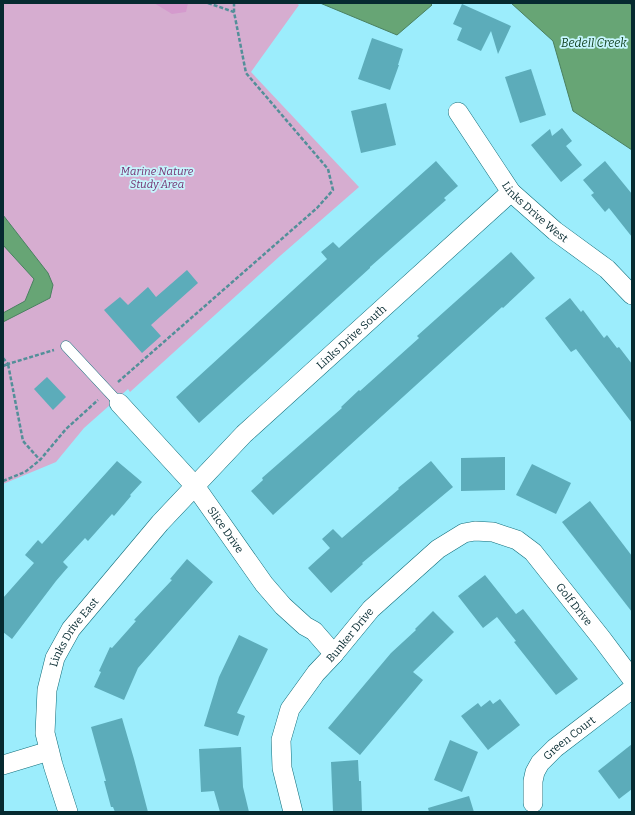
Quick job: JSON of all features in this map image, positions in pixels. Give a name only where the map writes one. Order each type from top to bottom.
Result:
[{"type":"street","name":"Links Drive West","points":[[458,112],[511,192],[555,231],[607,269],[632,295]]},
{"type":"street","name":"Links Drive South","points":[[195,486],[244,434],[511,192]]},
{"type":"street","name":"Slice Drive","points":[[113,397],[195,486],[264,584],[282,606],[305,626],[314,631],[334,654]]},
{"type":"street","name":"Links Drive East","points":[[68,812],[49,751],[45,732],[47,690],[55,658],[71,629],[160,523],[195,486]]},
{"type":"street","name":"Bunker Drive","points":[[293,812],[282,768],[281,740],[290,709],[316,673],[334,654],[371,609],[438,550],[464,533],[475,531],[493,532],[510,538]]},
{"type":"street","name":"Golf Drive","points":[[510,538],[517,540],[533,552],[632,679]]},
{"type":"street","name":"Green Court","points":[[533,803],[533,781],[535,772],[540,763],[555,748],[632,689]]},
{"type":"street","points":[[3,765],[49,751]]},
{"type":"lane","points":[[66,346],[113,397]]},
{"type":"path","points":[[208,3],[234,12]]},
{"type":"path","points":[[3,481],[25,472],[40,460],[66,429],[113,397],[318,208],[333,190],[328,169],[246,73],[234,12],[234,3]]},
{"type":"path","points":[[3,366],[66,346]]},
{"type":"path","points":[[3,358],[8,364],[23,441],[40,460]]},
{"type":"green space","name":"Marine Nature Study Area","points":[[3,3],[296,3],[299,5],[251,72],[359,187],[280,256],[130,392],[128,389],[84,428],[56,462],[3,484],[3,245],[31,275],[42,266],[3,215]]},
{"type":"shaded area","points":[[154,3],[188,3],[186,12],[172,14]]},
{"type":"water","points":[[320,3],[430,3],[432,5],[397,35]]},
{"type":"water","name":"Bedell Creek","points":[[511,3],[629,3],[632,6],[632,150],[573,111],[553,41]]},
{"type":"water","points":[[3,215],[48,273],[53,285],[50,298],[3,322],[3,313],[25,301],[34,279],[3,245]]},
{"type":"building","points":[[462,4],[511,26],[498,54],[491,31],[481,51],[457,40],[462,28],[453,24]]},
{"type":"building","points":[[372,38],[403,49],[390,90],[358,79]]},
{"type":"building","points":[[531,69],[546,115],[520,123],[505,77]]},
{"type":"building","points":[[386,103],[396,145],[361,153],[351,111]]},
{"type":"building","points":[[562,128],[572,141],[566,146],[582,165],[561,182],[531,145],[550,129],[552,136]]},
{"type":"building","points":[[436,161],[458,186],[444,198],[446,200],[199,423],[176,397],[327,259],[321,252],[333,242],[339,248]]},
{"type":"building","points":[[605,161],[632,194],[632,237],[609,208],[605,212],[591,195],[594,193],[583,180]]},
{"type":"building","points":[[511,252],[535,278],[273,515],[251,491],[263,480],[262,478],[342,408],[341,407],[359,390],[360,391],[419,338],[417,336]]},
{"type":"building","points":[[187,270],[198,283],[151,325],[161,336],[142,353],[104,310],[120,297],[128,305],[148,287],[156,297]]},
{"type":"building","points":[[570,298],[581,312],[583,310],[604,338],[607,335],[617,348],[619,347],[632,364],[632,423],[576,349],[571,352],[545,318]]},
{"type":"building","points":[[47,377],[66,397],[53,410],[34,389]]},
{"type":"building","points":[[505,457],[505,490],[461,491],[461,458]]},
{"type":"building","points":[[117,461],[142,482],[114,516],[112,514],[88,541],[85,538],[63,562],[68,567],[12,639],[3,632],[3,598],[34,563],[25,555],[38,540],[42,544]]},
{"type":"building","points":[[431,461],[453,487],[362,563],[363,564],[331,593],[308,568],[330,548],[322,539],[333,529],[342,538]]},
{"type":"building","points":[[532,464],[571,483],[556,514],[516,495]]},
{"type":"building","points":[[590,501],[632,556],[632,612],[562,522]]},
{"type":"building","points":[[187,559],[213,582],[138,668],[124,700],[94,687],[101,672],[99,671],[110,647],[112,648],[136,621],[134,620],[172,580],[170,579]]},
{"type":"building","points":[[485,575],[516,614],[523,609],[578,679],[556,695],[514,642],[516,641],[497,617],[483,628],[458,596]]},
{"type":"building","points":[[433,611],[454,632],[413,672],[423,680],[360,755],[328,728],[391,653],[416,630],[415,629]]},
{"type":"building","points":[[239,635],[268,649],[237,713],[245,716],[238,736],[204,726],[219,677]]},
{"type":"building","points":[[500,699],[520,725],[488,750],[461,716],[478,703],[481,707],[490,700],[493,704]]},
{"type":"building","points":[[122,718],[148,812],[115,812],[113,807],[111,807],[104,781],[106,781],[91,727]]},
{"type":"building","points":[[450,740],[478,752],[462,792],[434,780]]},
{"type":"building","points":[[632,744],[632,789],[619,799],[598,771]]},
{"type":"building","points":[[241,747],[243,787],[249,812],[220,812],[214,791],[201,792],[199,749]]},
{"type":"building","points":[[358,760],[359,781],[361,781],[362,812],[333,812],[331,762]]},
{"type":"building","points":[[469,796],[474,812],[429,812],[428,808]]}]
